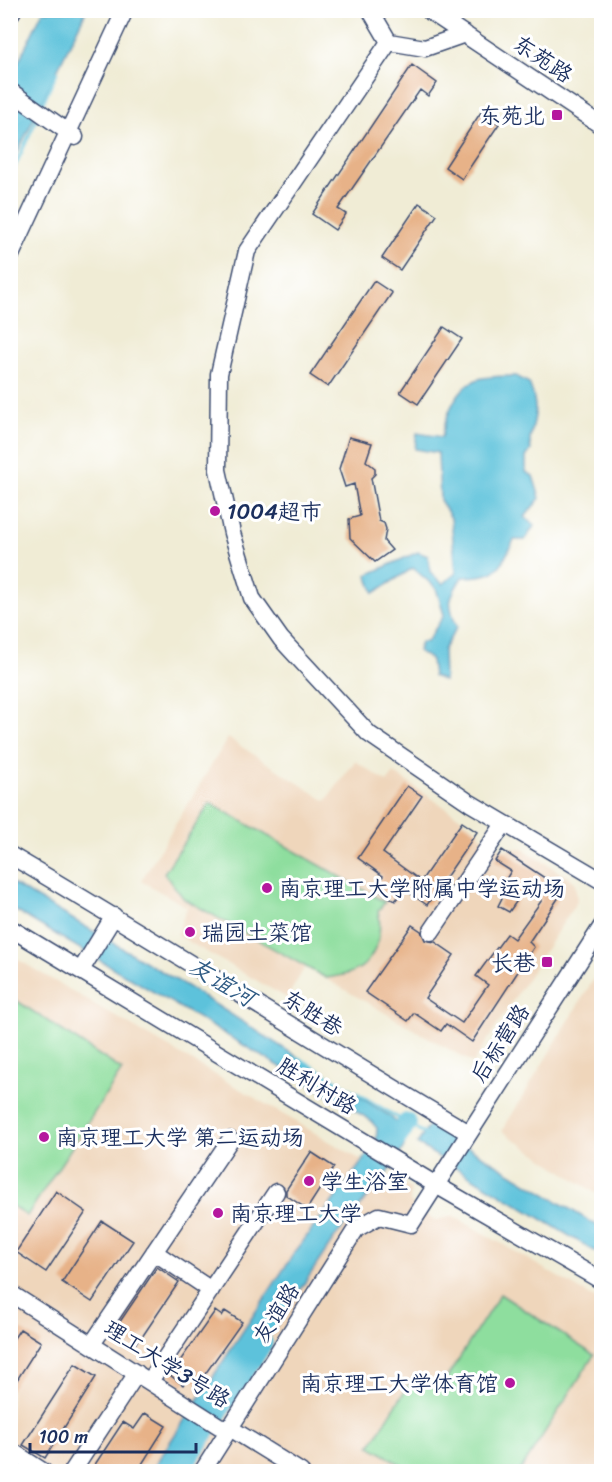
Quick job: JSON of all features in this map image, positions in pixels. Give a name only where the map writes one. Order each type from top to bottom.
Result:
[{"type":"street","points":[[10,15],[13,10]]},
{"type":"street","points":[[10,257],[72,134],[124,10]]},
{"type":"street","points":[[372,10],[372,14],[389,42],[425,48],[465,34]]},
{"type":"street","name":"东苑路","points":[[428,10],[602,126]]},
{"type":"street","points":[[389,42],[247,251],[219,374],[218,470],[232,533],[252,598],[281,639],[369,734],[504,824],[602,881]]},
{"type":"street","points":[[10,91],[72,134]]},
{"type":"street","points":[[431,932],[504,824]]},
{"type":"street","name":"东胜巷","points":[[10,855],[112,921],[469,1133]]},
{"type":"street","points":[[81,970],[112,921]]},
{"type":"street","name":"后标营路","points":[[411,1224],[602,926]]},
{"type":"street","name":"胜利村路","points":[[10,928],[421,1176],[440,1179],[602,1281]]},
{"type":"street","points":[[92,1344],[230,1140]]},
{"type":"street","points":[[72,1472],[211,1290],[276,1192]]},
{"type":"street","name":"友谊路","points":[[202,1472],[225,1427],[356,1229],[379,1216],[411,1224]]},
{"type":"street","points":[[154,1252],[211,1290]]},
{"type":"street","name":"理工大学3号路","points":[[10,1293],[177,1399],[301,1472]]},
{"type":"street","points":[[10,1450],[44,1472]]},
{"type":"shaded area","points":[[228,738],[326,801],[355,761],[387,782],[394,773],[480,831],[479,835],[502,850],[522,848],[575,882],[577,901],[473,1063],[305,967],[287,998],[177,935],[187,907],[141,881]]},
{"type":"shaded area","name":"南京理工大学","points":[[10,955],[411,1189],[410,1202],[435,1220],[454,1216],[601,1302],[601,1471],[11,1471]]},
{"type":"shaded area","points":[[601,967],[602,1197],[502,1131]]},
{"type":"green space","name":"南京理工大学附属中学运动场","points":[[210,803],[385,902],[378,911],[380,924],[376,946],[365,964],[352,972],[326,978],[184,899],[164,873]]},
{"type":"green space","name":"南京理工大学 第二运动场","points":[[11,997],[122,1070],[27,1216],[11,1205]]},
{"type":"green space","name":"南京理工大学体育馆","points":[[500,1294],[594,1355],[520,1471],[411,1471],[370,1446],[415,1375],[439,1390]]},
{"type":"water","points":[[43,11],[86,11],[11,165],[11,77]]},
{"type":"water","points":[[516,376],[529,383],[534,402],[535,416],[530,439],[531,450],[526,457],[526,472],[533,476],[540,498],[525,517],[534,526],[525,540],[514,540],[496,570],[483,575],[462,577],[457,585],[450,606],[457,627],[443,650],[444,681],[433,676],[431,660],[418,651],[421,642],[427,642],[444,615],[436,588],[413,568],[374,593],[367,575],[418,552],[428,556],[430,572],[443,584],[456,573],[451,518],[440,500],[438,453],[415,449],[417,433],[442,437],[446,419],[454,401],[466,386],[474,381],[487,377]]},
{"type":"water","points":[[11,883],[188,987],[390,1116],[402,1128],[404,1146],[395,1163],[333,1240],[180,1471],[151,1471],[293,1255],[376,1143],[377,1128],[369,1119],[11,908]]},
{"type":"water","points":[[430,1124],[601,1228],[601,1255],[417,1144]]},
{"type":"building","points":[[412,65],[437,83],[428,96],[420,90],[338,209],[346,214],[335,230],[312,214]]},
{"type":"building","points":[[481,112],[499,124],[462,179],[445,167]]},
{"type":"building","points":[[419,203],[437,215],[400,270],[382,258]]},
{"type":"building","points":[[374,281],[392,293],[328,387],[310,375]]},
{"type":"building","points":[[444,327],[462,339],[418,404],[400,392]]},
{"type":"building","points":[[349,437],[372,443],[366,461],[375,468],[375,474],[371,478],[379,521],[384,523],[386,529],[384,541],[392,550],[375,562],[350,538],[349,519],[360,516],[354,484],[345,487],[339,469]]},
{"type":"building","points":[[407,786],[422,796],[383,853],[421,881],[462,822],[477,832],[427,905],[404,889],[395,901],[376,887],[383,876],[358,858]]},
{"type":"building","points":[[502,850],[554,884],[552,888],[557,892],[554,895],[559,897],[529,942],[534,947],[472,1042],[446,1024],[441,1031],[414,1013],[408,1021],[365,992],[412,925],[421,931],[425,940],[435,942],[454,955],[425,998],[462,1023],[488,985],[476,976],[507,934],[514,939],[542,900],[525,889],[509,912],[498,906],[502,898],[499,893],[501,887],[511,871],[495,861]]},
{"type":"building","name":"学生浴室","points":[[311,1152],[334,1167],[307,1209],[286,1195],[286,1190]]},
{"type":"building","points":[[56,1191],[86,1212],[46,1272],[16,1252]]},
{"type":"building","points":[[102,1221],[133,1241],[92,1302],[62,1282]]},
{"type":"building","points":[[157,1267],[179,1282],[134,1346],[113,1332]]},
{"type":"building","points":[[215,1311],[222,1316],[225,1311],[242,1322],[198,1384],[189,1377],[183,1385],[170,1375]]},
{"type":"building","points":[[20,1329],[41,1342],[10,1391],[10,1344]]},
{"type":"building","points":[[75,1364],[96,1377],[45,1458],[23,1445]]},
{"type":"building","points":[[145,1413],[166,1426],[137,1472],[90,1472],[123,1422],[134,1429]]},
{"type":"waterway","name":"友谊河","points":[[41,107],[57,72]]},
{"type":"waterway","name":"友谊河","points":[[10,177],[38,116]]},
{"type":"waterway","name":"友谊河","points":[[299,1058],[425,1134]]},
{"type":"waterway","name":"友谊河","points":[[389,1150],[407,1123]]},
{"type":"waterway","name":"友谊河","points":[[179,1472],[263,1343]]},
{"type":"place","name":"东苑北","points":[[557,115]]},
{"type":"place","name":"1004超市","points":[[215,511]]},
{"type":"place","name":"南京理工大学附属中学运动场","points":[[267,888]]},
{"type":"place","name":"瑞园土菜馆","points":[[190,932]]},
{"type":"place","name":"长巷","points":[[547,962]]},
{"type":"place","name":"南京理工大学 第二运动场","points":[[44,1137]]},
{"type":"place","name":"学生浴室","points":[[309,1181]]},
{"type":"place","name":"南京理工大学","points":[[218,1213]]},
{"type":"place","name":"南京理工大学体育馆","points":[[510,1383]]}]
